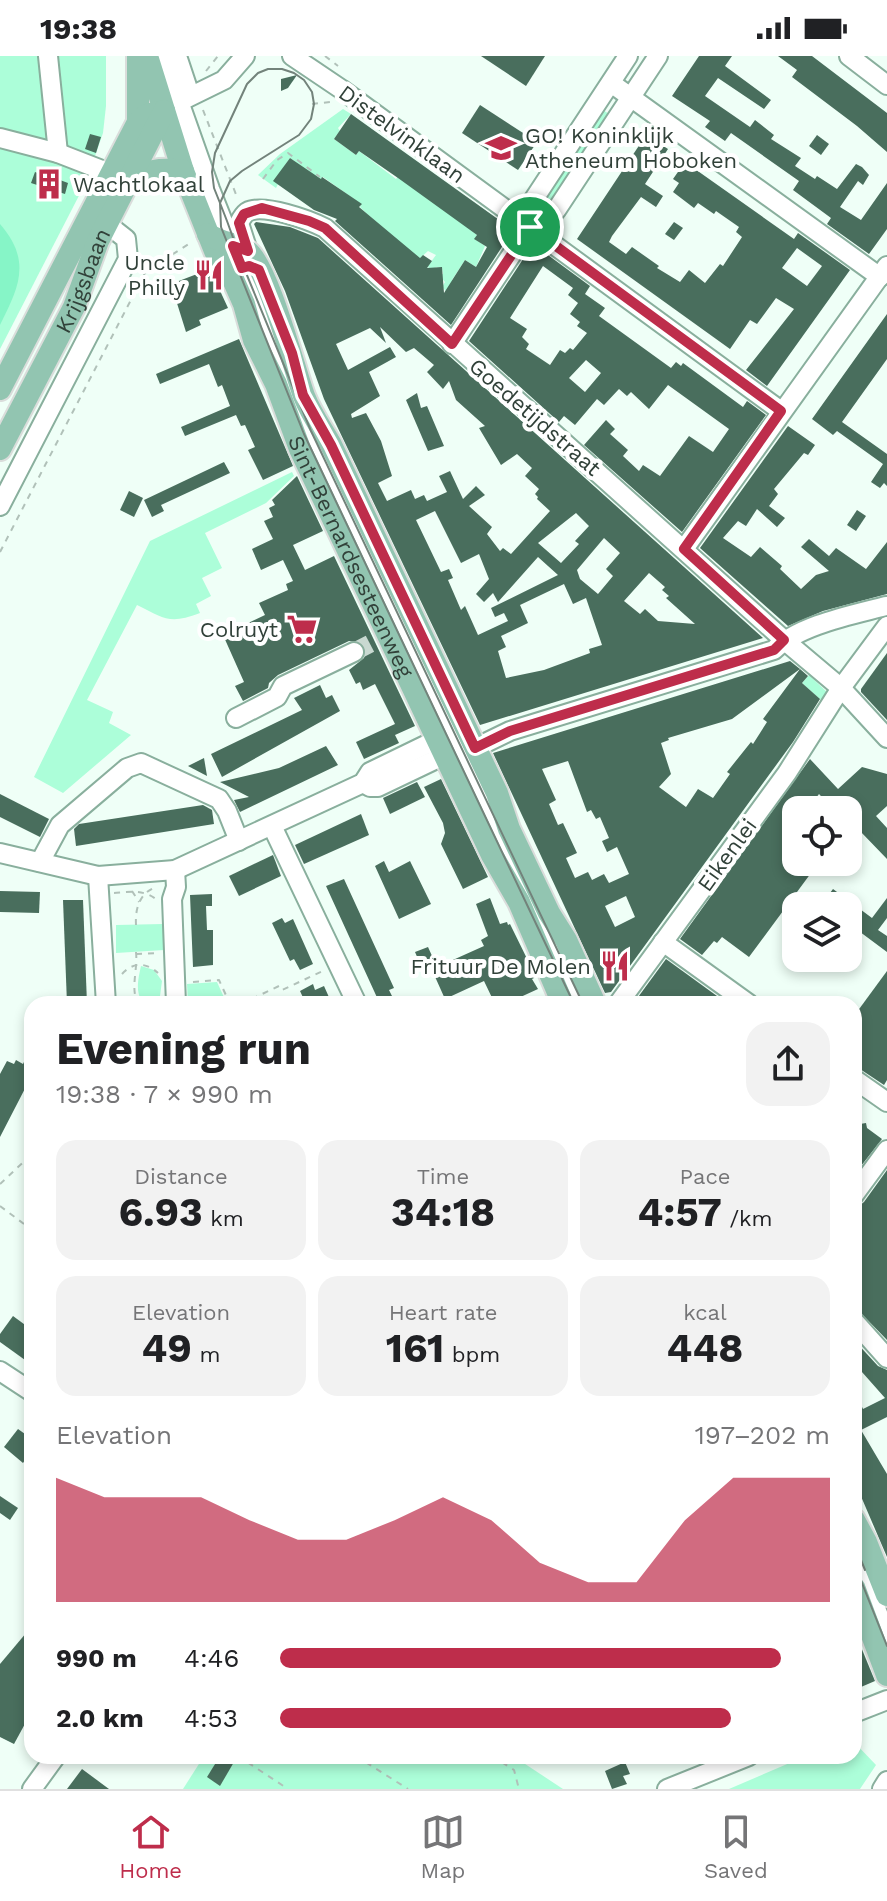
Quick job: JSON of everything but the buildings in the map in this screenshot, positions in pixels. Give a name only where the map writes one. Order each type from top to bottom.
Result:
[{"type":"main road","points":[[138,56],[138,122]]},
{"type":"main road","name":"Sint-Bernardsesteenweg","points":[[147,56],[187,94],[183,171],[215,251],[243,262],[292,353],[303,395],[331,445],[475,748],[537,890],[566,940],[591,996]]},
{"type":"main road","points":[[138,122],[187,94]]},
{"type":"main road","name":"Krijgsbaan","points":[[0,389],[80,234],[187,94]]},
{"type":"main road","name":"Krijgsbaan","points":[[0,449],[74,307],[107,224],[138,122]]},
{"type":"main road","points":[[120,179],[157,169],[183,171]]},
{"type":"main road","points":[[208,234],[243,262]]},
{"type":"main road","name":"Sint-Bernardsesteenweg","points":[[243,262],[244,304],[254,340],[381,637],[442,747],[492,855],[519,902],[560,996]]},
{"type":"main road","points":[[862,1538],[887,1595]]},
{"type":"main road","points":[[862,1608],[887,1675]]},
{"type":"street","points":[[48,56],[58,153]]},
{"type":"street","points":[[163,56],[187,94],[243,262],[307,432],[574,996]]},
{"type":"street","name":"Sint-Bernardsesteenweg","points":[[177,56],[187,94]]},
{"type":"street","points":[[187,94],[224,80],[245,56]]},
{"type":"street","name":"Distelvinklaan","points":[[292,56],[781,411]]},
{"type":"street","points":[[530,227],[526,213],[532,202],[628,56]]},
{"type":"street","points":[[452,344],[530,227],[544,225],[557,209],[658,56]]},
{"type":"street","points":[[849,56],[887,85]]},
{"type":"street","points":[[611,83],[883,272],[684,549]]},
{"type":"street","points":[[0,138],[58,153],[120,179]]},
{"type":"street","name":"Goedetijdstraat","points":[[244,214],[262,208],[325,228],[841,688],[887,738]]},
{"type":"street","points":[[243,262],[239,223],[244,214]]},
{"type":"street","points":[[0,506],[128,259],[126,239],[107,224],[80,234]]},
{"type":"street","points":[[475,748],[510,731],[774,650],[784,640],[801,631],[886,606]]},
{"type":"street","name":"Eikenlei","points":[[624,996],[787,773],[841,688],[887,626]]},
{"type":"street","points":[[236,718],[277,697],[283,686],[354,652]]},
{"type":"street","points":[[0,853],[98,881],[175,880],[239,841],[363,783],[370,772],[410,762],[442,747]]},
{"type":"street","points":[[40,862],[60,825],[69,816],[127,768],[141,763],[219,799],[239,841]]},
{"type":"street","points":[[272,826],[353,996]]},
{"type":"street","points":[[173,996],[168,982],[175,880]]},
{"type":"street","points":[[98,881],[105,996]]},
{"type":"street","points":[[663,942],[738,996]]},
{"type":"street","points":[[862,1085],[887,1102]]},
{"type":"street","points":[[862,1184],[887,1150]]},
{"type":"street","points":[[862,1330],[887,1358]]},
{"type":"street","points":[[0,1371],[24,1387]]},
{"type":"street","points":[[862,1573],[887,1636]]},
{"type":"street","points":[[862,1710],[887,1700]]},
{"type":"street","points":[[32,1789],[50,1764]]},
{"type":"street","points":[[667,1789],[729,1764]]},
{"type":"street","points":[[882,1789],[887,1781]]},
{"type":"path","points":[[218,56],[187,94],[244,214]]},
{"type":"path","points":[[325,56],[339,66]]},
{"type":"path","points":[[263,179],[277,160],[288,153],[320,177]]},
{"type":"path","points":[[228,175],[235,172]]},
{"type":"path","points":[[0,552],[146,271],[208,234]]},
{"type":"path","points":[[98,881],[112,885],[113,893],[145,892],[175,880]]},
{"type":"path","points":[[145,892],[161,905]]},
{"type":"path","points":[[136,925],[139,904],[145,892]]},
{"type":"path","points":[[135,996],[136,953],[166,953]]},
{"type":"path","points":[[258,996],[279,986],[282,990],[337,964]]},
{"type":"path","points":[[118,980],[125,971],[137,965],[151,967],[168,982],[219,980],[226,996]]},
{"type":"path","points":[[0,1184],[24,1162]]},
{"type":"path","points":[[0,1206],[24,1224]]},
{"type":"path","points":[[250,1764],[288,1789]]},
{"type":"path","points":[[369,1764],[408,1789]]},
{"type":"path","points":[[505,1764],[514,1770],[519,1789]]},
{"type":"shaded area","points":[[0,56],[106,56],[106,106],[103,133],[86,182],[0,349]]},
{"type":"shaded area","points":[[343,109],[351,114],[338,128],[340,131],[334,139],[356,155],[359,151],[396,179],[401,173],[477,235],[475,239],[485,246],[476,267],[465,260],[452,280],[462,287],[447,292],[442,287],[445,282],[438,274],[443,274],[442,268],[436,267],[433,271],[428,267],[425,270],[436,255],[428,251],[419,259],[366,213],[361,204],[290,158],[274,181],[278,184],[276,188],[258,175],[280,154]]},
{"type":"shaded area","points":[[603,110],[609,114],[547,214],[536,206]]},
{"type":"shaded area","points":[[0,224],[16,250],[19,274],[13,298],[0,325]]},
{"type":"shaded area","points":[[292,472],[294,476],[266,503],[205,533],[222,568],[202,578],[211,596],[196,604],[200,613],[174,619],[137,605],[87,700],[113,712],[109,723],[131,735],[63,793],[34,777],[150,541]]},
{"type":"shaded area","points":[[809,675],[828,693],[822,701],[802,683]]},
{"type":"shaded area","points":[[163,924],[164,950],[116,953],[116,925]]},
{"type":"shaded area","points":[[141,966],[154,970],[162,981],[160,996],[139,996]]},
{"type":"shaded area","points":[[217,982],[223,996],[188,996],[187,984]]},
{"type":"shaded area","points":[[862,1750],[876,1765],[860,1789],[729,1789],[787,1764],[862,1764]]},
{"type":"shaded area","points":[[199,1764],[525,1764],[563,1789],[183,1789]]},
{"type":"tunnel","points":[[354,652],[377,640]]},
{"type":"tram line","points":[[268,69],[294,73],[304,80],[312,92],[314,104],[311,119],[299,135],[230,181],[220,203],[212,172],[215,153],[247,84],[258,73],[268,69]]},
{"type":"tram line","points":[[220,203],[221,227],[304,434],[570,996]]},
{"type":"tram line","points":[[220,203],[311,431],[579,996]]},
{"type":"tram line","points":[[862,1563],[865,1570]]},
{"type":"tram line","points":[[862,1583],[887,1646]]},
{"type":"place","name":"GO! Koninklijk Atheneum Hoboken","points":[[501,148]]},
{"type":"place","name":"Wachtlokaal","points":[[49,184]]},
{"type":"place","name":"Uncle Philly","points":[[209,275]]},
{"type":"place","name":"Colruyt","points":[[302,629]]},
{"type":"place","name":"Frituur De Molen","points":[[615,966]]},
{"type":"route","points":[[262,208],[321,226],[452,344],[530,227],[781,411],[684,549],[784,640],[774,650],[510,731],[475,748],[331,445],[303,395],[292,353],[259,270],[249,266],[242,268],[233,246],[248,251],[239,223],[244,214],[262,208]]}]
